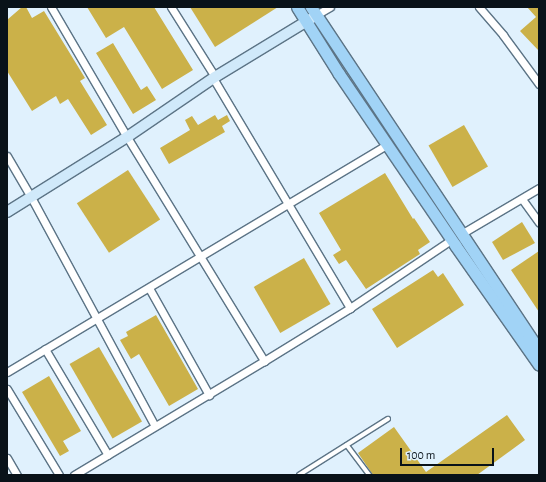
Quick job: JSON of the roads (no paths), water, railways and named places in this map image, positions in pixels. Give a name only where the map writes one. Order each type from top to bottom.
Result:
[{"type":"main road","points":[[297,7],[387,146],[539,365]]},
{"type":"main road","points":[[314,11],[538,348]]},
{"type":"street","points":[[51,7],[127,137],[264,362]]},
{"type":"street","points":[[171,7],[350,308]]},
{"type":"street","points":[[7,212],[127,137],[214,78],[306,22],[314,11],[330,7]]},
{"type":"street","points":[[479,7],[503,35],[539,84]]},
{"type":"street","points":[[7,372],[387,146]]},
{"type":"street","points":[[7,156],[31,196],[155,426]]},
{"type":"street","points":[[461,234],[539,188]]},
{"type":"street","points":[[522,199],[539,222]]},
{"type":"street","points":[[74,475],[264,362],[350,308],[451,240]]},
{"type":"street","points":[[149,288],[208,395]]},
{"type":"street","points":[[45,349],[108,455]]},
{"type":"street","points":[[7,389],[59,475]]},
{"type":"street","points":[[7,458],[17,475]]},
{"type":"lane","points":[[299,475],[388,419]]},
{"type":"lane","points":[[347,445],[370,475]]}]
